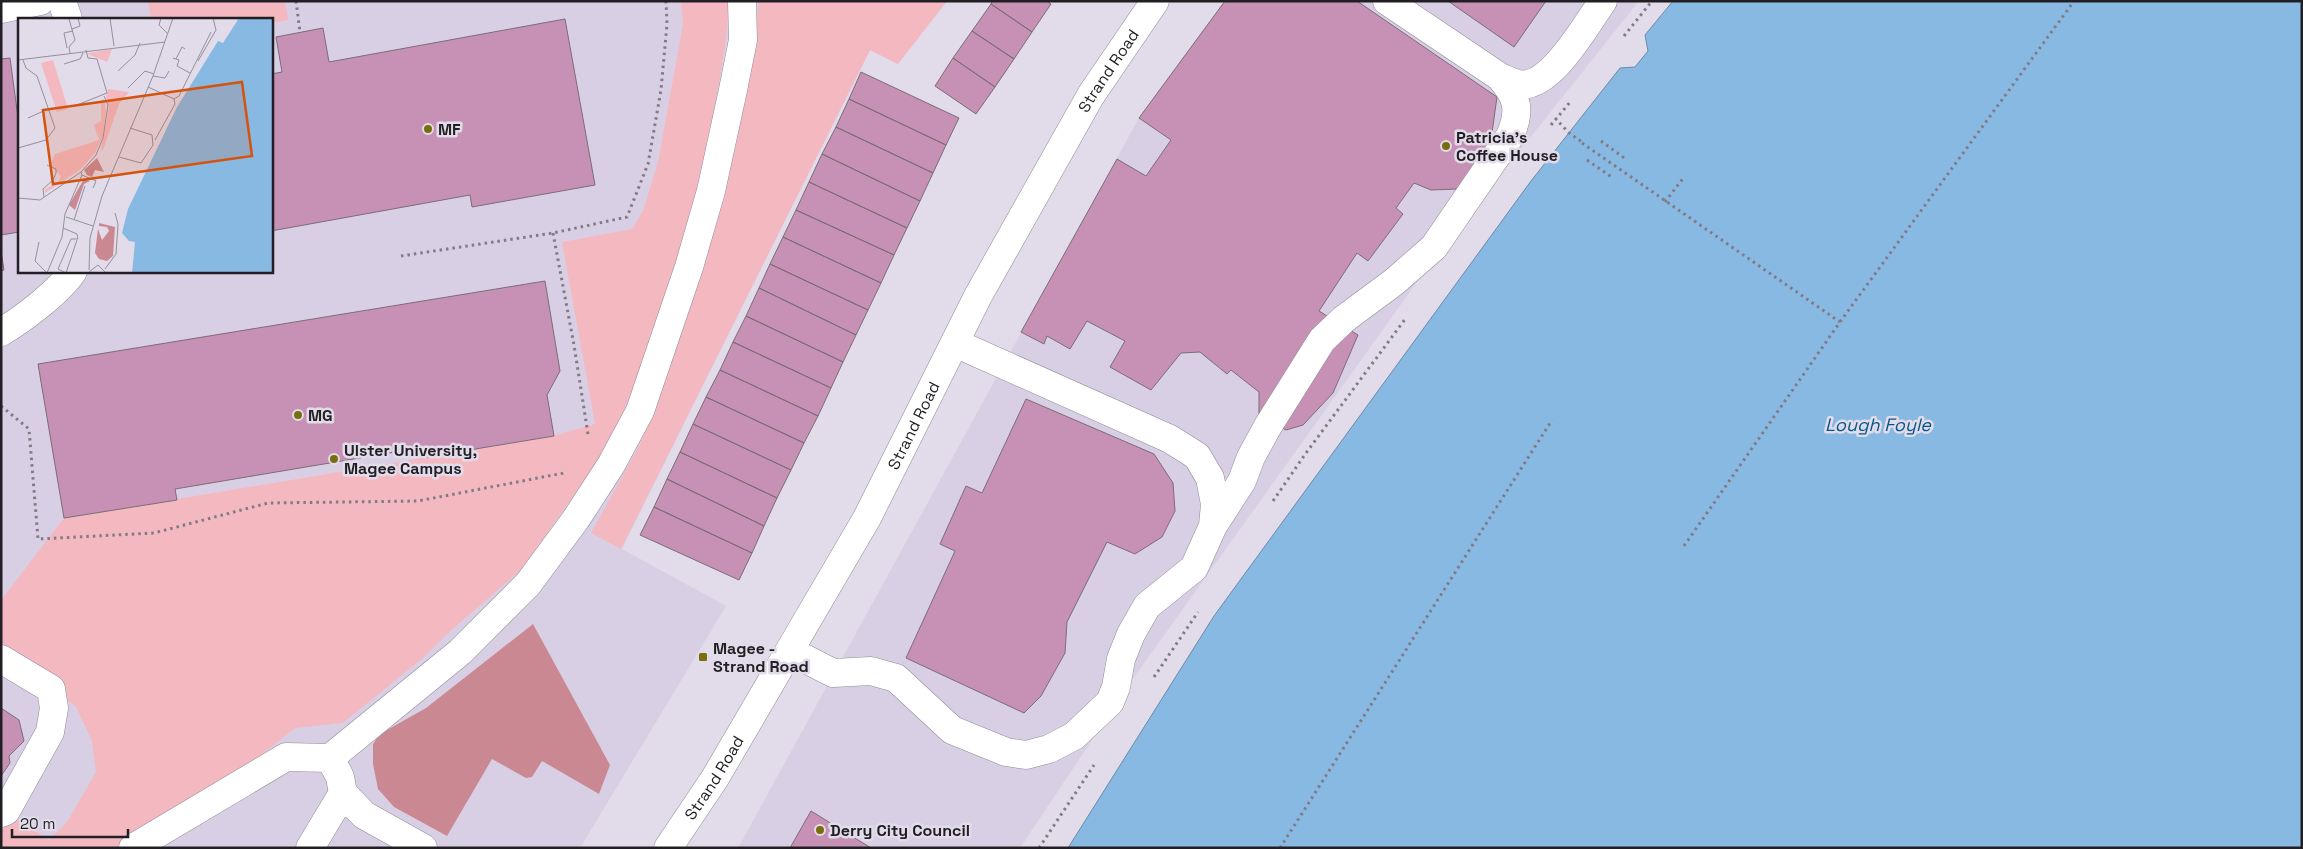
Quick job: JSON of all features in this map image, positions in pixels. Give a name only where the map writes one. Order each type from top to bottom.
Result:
[{"type":"main road","points":[[1,9],[40,1]]},
{"type":"main road","points":[[62,1],[68,18]]},
{"type":"main road","points":[[133,848],[286,757],[330,758],[460,652],[528,584],[576,520],[611,465],[640,411],[692,258],[711,191],[735,82],[743,40],[742,1]]},
{"type":"main road","name":"Strand Road","points":[[668,848],[715,778],[867,518],[978,296],[1091,95],[1155,1]]},
{"type":"main road","points":[[1387,1],[1500,77],[1520,85],[1535,81],[1553,70],[1565,55]]},
{"type":"main road","points":[[790,651],[833,673],[871,671],[896,678],[952,730],[1006,752],[1026,755],[1050,749],[1074,736],[1110,702],[1116,687],[1121,659],[1130,634],[1146,606],[1194,568],[1213,526],[1242,481],[1251,457],[1268,426],[1322,340],[1344,319],[1394,282],[1434,247],[1603,1]]},
{"type":"main road","points":[[1500,77],[1513,92],[1517,107],[1516,122],[1510,136]]},
{"type":"main road","points":[[1,332],[14,325],[66,281],[72,272]]},
{"type":"main road","points":[[955,343],[1170,440],[1197,456],[1210,478],[1214,504],[1213,526]]},
{"type":"main road","points":[[1,659],[51,689],[54,708],[50,732],[6,811],[1,813]]},
{"type":"main road","points":[[330,758],[340,777],[343,793],[364,815],[423,848]]},
{"type":"main road","points":[[310,848],[343,793]]},
{"type":"path","points":[[296,1],[300,32]]},
{"type":"path","points":[[401,256],[553,232],[627,217],[648,164],[661,90],[667,24],[666,1]]},
{"type":"path","points":[[1622,38],[1652,1]]},
{"type":"path","points":[[1684,546],[1840,322],[2074,1]]},
{"type":"path","points":[[1546,132],[1574,97]]},
{"type":"path","points":[[1569,133],[1840,322]]},
{"type":"path","points":[[1601,141],[1627,160]]},
{"type":"path","points":[[1582,143],[1591,148]]},
{"type":"path","points":[[1587,160],[1613,178]]},
{"type":"path","points":[[1666,202],[1684,177]]},
{"type":"path","points":[[553,232],[574,344],[588,435],[584,442]]},
{"type":"path","points":[[1272,502],[1306,453],[1412,311]]},
{"type":"path","points":[[1,406],[29,429],[38,539],[154,533],[268,503],[418,501],[570,472]]},
{"type":"path","points":[[1280,848],[1552,420]]},
{"type":"path","points":[[1149,684],[1200,609]]},
{"type":"path","points":[[1039,848],[1099,758]]},
{"type":"shaded area","name":"Ulster University, Magee Campus","points":[[1,1],[947,1],[898,64],[870,50],[622,549],[726,606],[580,848],[1,848]]},
{"type":"shaded area","points":[[148,1],[285,1],[288,20],[272,23],[272,18],[151,18]]},
{"type":"shaded area","points":[[681,1],[730,1],[725,47],[713,118],[689,227],[638,383],[630,396],[616,429],[584,481],[521,570],[446,635],[424,657],[343,723],[295,728],[240,772],[121,848],[1,848],[1,830],[18,820],[49,840],[67,822],[96,772],[92,741],[76,707],[1,646],[1,600],[64,518],[553,436],[595,424],[562,242],[632,229],[643,211],[658,162],[683,24]]},
{"type":"shaded area","points":[[759,1],[947,1],[898,64],[870,50],[621,549],[591,533],[640,444],[676,348],[712,225],[750,62]]},
{"type":"shaded area","points":[[1225,1],[1639,1],[1435,257],[1132,680],[1020,848],[738,848],[1139,118]]},
{"type":"shaded area","points":[[533,624],[610,765],[599,794],[542,761],[532,777],[526,778],[492,759],[447,836],[394,807],[378,789],[373,764],[373,744],[380,734],[426,708]]},
{"type":"water","name":"Lough Foyle","points":[[1673,1],[2302,1],[2302,848],[1068,848],[1214,616],[1531,181],[1620,68],[1635,67],[1648,51],[1645,35]]},
{"type":"building","points":[[992,1],[1047,1],[1051,4],[1032,32],[991,4]]},
{"type":"building","points":[[1225,1],[1357,1],[1497,97],[1490,147],[1457,189],[1431,190],[1414,183],[1396,208],[1403,214],[1368,261],[1357,253],[1319,311],[1358,335],[1333,393],[1303,425],[1286,430],[1259,414],[1259,392],[1231,370],[1227,374],[1200,352],[1181,353],[1151,390],[1110,367],[1125,341],[1087,321],[1070,349],[1047,336],[1044,344],[1021,332],[1117,159],[1146,176],[1171,140],[1139,118]]},
{"type":"building","points":[[1448,1],[1546,1],[1514,47]]},
{"type":"building","points":[[991,4],[1032,32],[1014,59],[972,31]]},
{"type":"building","name":"MF","points":[[565,19],[595,185],[472,207],[470,195],[272,231],[272,74],[282,72],[276,37],[323,28],[329,62]]},
{"type":"building","points":[[972,31],[1014,59],[995,87],[953,58]]},
{"type":"building","points":[[10,58],[18,118],[18,232],[1,235],[1,59]]},
{"type":"building","points":[[953,58],[995,87],[976,114],[935,86]]},
{"type":"building","points":[[861,72],[959,118],[946,145],[849,99]]},
{"type":"building","points":[[849,99],[946,145],[933,173],[836,127]]},
{"type":"building","points":[[836,127],[933,173],[920,201],[822,154]]},
{"type":"building","points":[[822,154],[920,201],[907,228],[809,182]]},
{"type":"building","points":[[809,182],[907,228],[894,255],[796,210]]},
{"type":"building","points":[[796,210],[894,255],[881,283],[783,237]]},
{"type":"building","points":[[783,237],[881,283],[868,310],[770,264]]},
{"type":"building","points":[[1,251],[4,270],[1,271]]},
{"type":"building","points":[[770,264],[868,310],[856,335],[759,288]]},
{"type":"building","name":"MG","points":[[545,281],[560,371],[547,395],[554,436],[421,458],[419,448],[175,489],[177,500],[64,518],[38,364]]},
{"type":"building","points":[[759,288],[856,335],[843,362],[746,316]]},
{"type":"building","points":[[746,316],[843,362],[831,388],[733,342]]},
{"type":"building","points":[[733,342],[831,388],[818,416],[720,370]]},
{"type":"building","points":[[720,370],[818,416],[804,443],[706,397]]},
{"type":"building","points":[[706,397],[804,443],[791,470],[693,424]]},
{"type":"building","points":[[1026,399],[1154,454],[1173,483],[1175,511],[1162,537],[1135,554],[1107,542],[1067,622],[1065,653],[1041,696],[1024,713],[906,658],[955,551],[940,544],[966,486],[982,493]]},
{"type":"building","points":[[693,424],[791,470],[777,498],[680,452]]},
{"type":"building","points":[[680,452],[777,498],[764,526],[667,479]]},
{"type":"building","points":[[667,479],[764,526],[752,553],[654,507]]},
{"type":"building","points":[[654,507],[752,553],[739,580],[640,535]]},
{"type":"building","points":[[1,708],[19,720],[24,741],[9,756],[10,763],[1,776]]},
{"type":"building","name":"Derry City Council","points":[[811,811],[871,848],[790,848]]},
{"type":"place","name":"MF","points":[[428,129]]},
{"type":"place","name":"Patricia's Coffee House","points":[[1446,146]]},
{"type":"place","name":"MG","points":[[298,415]]},
{"type":"place","name":"Ulster University, Magee Campus","points":[[334,459]]},
{"type":"place","name":"Magee - Strand Road","points":[[703,657]]},
{"type":"place","name":"Derry City Council","points":[[820,830]]}]
